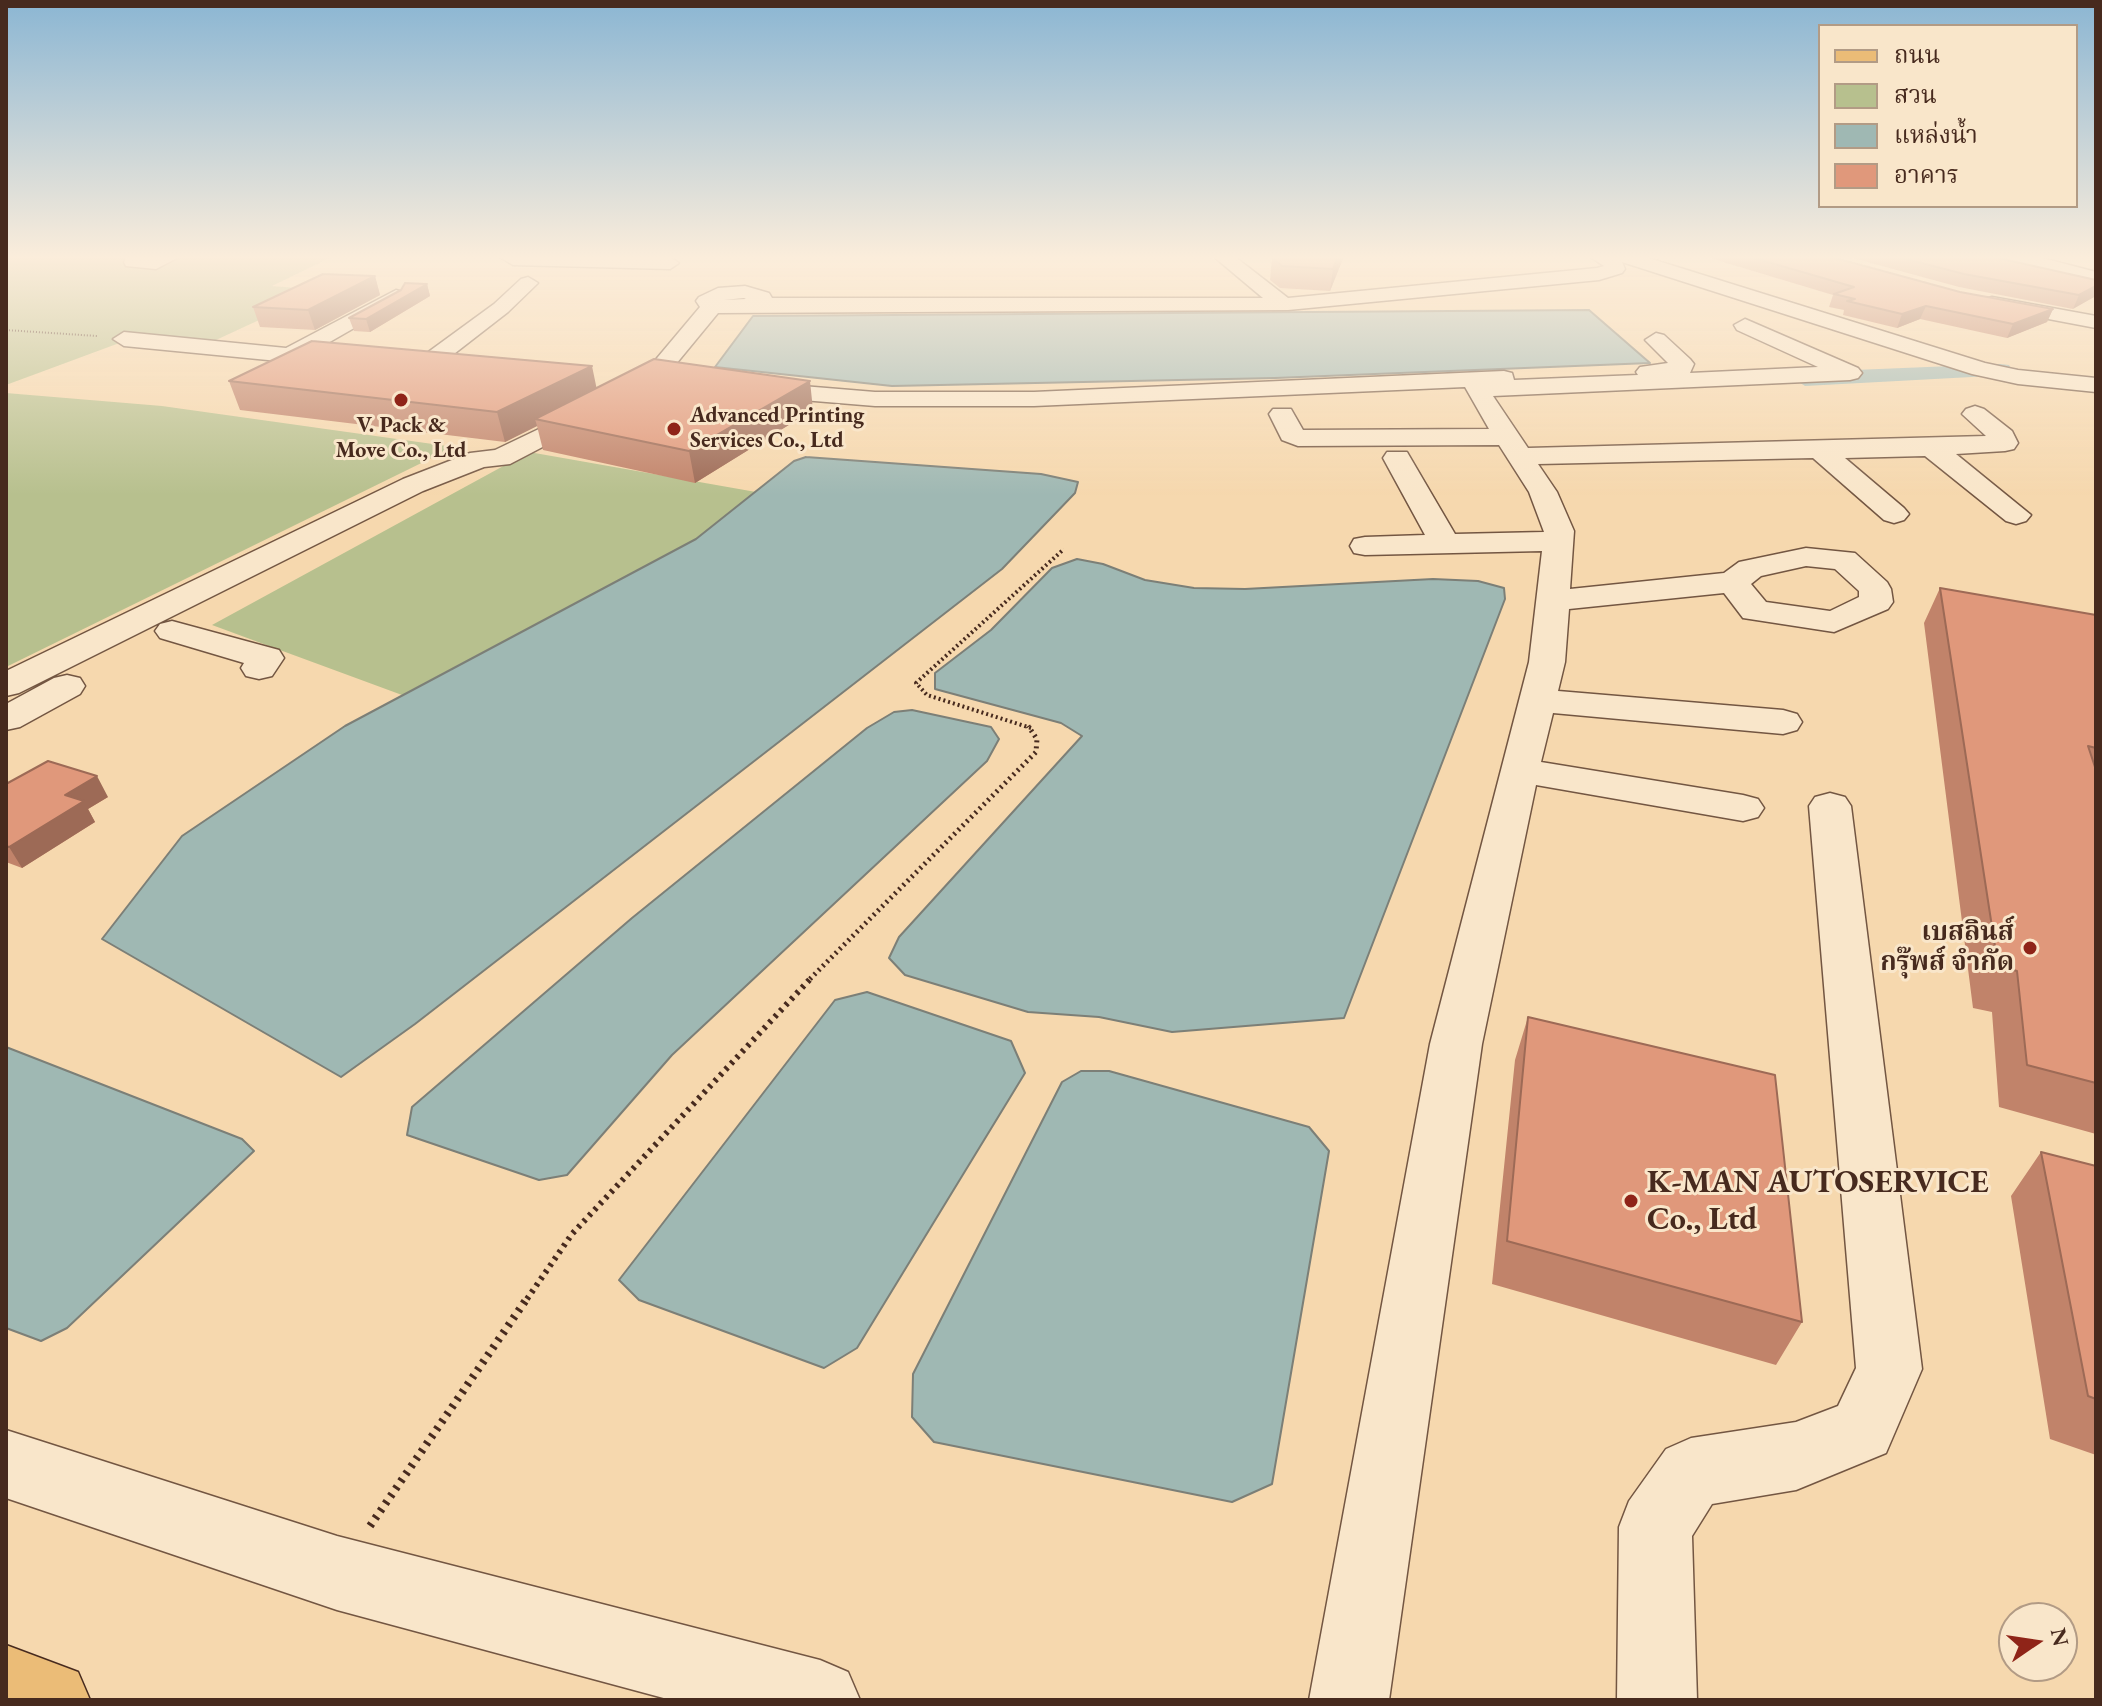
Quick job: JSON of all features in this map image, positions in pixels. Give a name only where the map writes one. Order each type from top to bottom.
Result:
[{"type":"main road","points":[[6,1685],[50,1700]]},
{"type":"street","points":[[290,355],[325,336]]},
{"type":"street","points":[[424,366],[464,336]]},
{"type":"street","points":[[6,685],[413,485],[646,386],[686,336]]},
{"type":"street","points":[[1768,336],[1850,373]]},
{"type":"street","points":[[1874,336],[1976,368],[2018,377],[2096,385]]},
{"type":"street","points":[[124,339],[364,361]]},
{"type":"street","points":[[737,387],[875,399],[887,418],[903,421],[1011,419],[1022,415],[1034,399],[1681,369],[1682,364],[1656,340]]},
{"type":"street","points":[[394,364],[453,369]]},
{"type":"street","points":[[1911,370],[1976,368]]},
{"type":"street","points":[[1349,1700],[1456,1044],[1547,662],[1559,531],[1543,492],[1476,389],[1880,372]]},
{"type":"street","points":[[1282,414],[1291,434],[1298,438],[1754,451],[1931,448],[2005,443],[2003,437],[1975,414]]},
{"type":"street","points":[[1731,428],[1754,451]]},
{"type":"street","points":[[6,719],[494,466],[506,445]]},
{"type":"street","points":[[1931,448],[2016,515]]},
{"type":"street","points":[[1818,449],[1894,514]]},
{"type":"street","points":[[1397,458],[1445,544]]},
{"type":"street","points":[[1365,546],[1558,541]]},
{"type":"street","points":[[1552,601],[1733,582]]},
{"type":"street","points":[[172,631],[266,658],[259,668]]},
{"type":"street","points":[[1537,700],[1783,722]]},
{"type":"street","points":[[1519,770],[1743,808]]},
{"type":"street","points":[[1657,1700],[1655,1527],[1691,1473],[1796,1456],[1862,1430],[1889,1369],[1830,806]]},
{"type":"street","points":[[6,1464],[337,1573],[820,1700]]},
{"type":"path","points":[[80,336],[124,339]]},
{"type":"path","points":[[337,1573],[572,1234],[829,959],[1036,752],[1037,739],[1030,727],[927,695],[916,683],[1064,549]]},
{"type":"green space","points":[[6,336],[139,336],[6,385]]},
{"type":"green space","points":[[150,336],[225,336],[216,340]]},
{"type":"green space","points":[[6,393],[162,406],[454,447],[6,667]]},
{"type":"green space","points":[[529,452],[756,492],[696,539],[402,695],[212,625]]},
{"type":"water","points":[[738,336],[1618,336],[1650,363],[1275,378],[892,386],[715,367]]},
{"type":"water","points":[[806,457],[1041,474],[1078,482],[1075,493],[1002,569],[415,1024],[341,1077],[102,939],[182,836],[345,726],[696,539],[794,461]]},
{"type":"water","points":[[1077,559],[1103,564],[1145,580],[1194,588],[1245,589],[1433,579],[1478,581],[1504,588],[1505,599],[1344,1018],[1172,1032],[1099,1017],[1028,1012],[905,975],[889,958],[899,937],[1082,736],[1061,723],[935,689],[935,673],[991,630],[1052,568]]},
{"type":"water","points":[[912,710],[991,727],[999,739],[987,761],[672,1055],[567,1175],[539,1180],[407,1135],[412,1107],[632,918],[867,728],[894,712]]},
{"type":"water","points":[[867,992],[1011,1041],[1025,1073],[857,1348],[824,1368],[639,1300],[619,1280],[835,1000]]},
{"type":"water","points":[[6,1047],[242,1139],[254,1151],[67,1328],[41,1341],[6,1328]]},
{"type":"water","points":[[1081,1071],[1109,1071],[1309,1127],[1329,1151],[1272,1484],[1232,1502],[934,1442],[912,1417],[913,1374],[1062,1082]]},
{"type":"building","points":[[312,341],[592,366],[497,412],[229,381]]},
{"type":"building","points":[[654,359],[810,381],[689,451],[535,419]]},
{"type":"building","points":[[1940,588],[2096,615],[2096,748],[2088,746],[2096,770],[2096,1083],[2027,1065],[2017,971],[1998,966]]},
{"type":"building","points":[[48,761],[97,776],[65,795],[84,801],[6,846],[6,784]]},
{"type":"building","name":"K-MAN AUTOSERVICE Co., Ltd","points":[[1528,1017],[1775,1075],[1802,1322],[1507,1241]]},
{"type":"building","points":[[2041,1152],[2096,1166],[2096,1399],[2088,1396]]},
{"type":"waterway","points":[[1805,379],[2001,370]]},
{"type":"place","name":"V. Pack & Move Co., Ltd","points":[[401,400]]},
{"type":"place","name":"Advanced Printing Services Co., Ltd","points":[[674,429]]},
{"type":"place","name":"เบสลินส์ กรุ๊พส์ จำกัด","points":[[2030,948]]},
{"type":"place","name":"K-MAN AUTOSERVICE Co., Ltd","points":[[1631,1201]]}]
